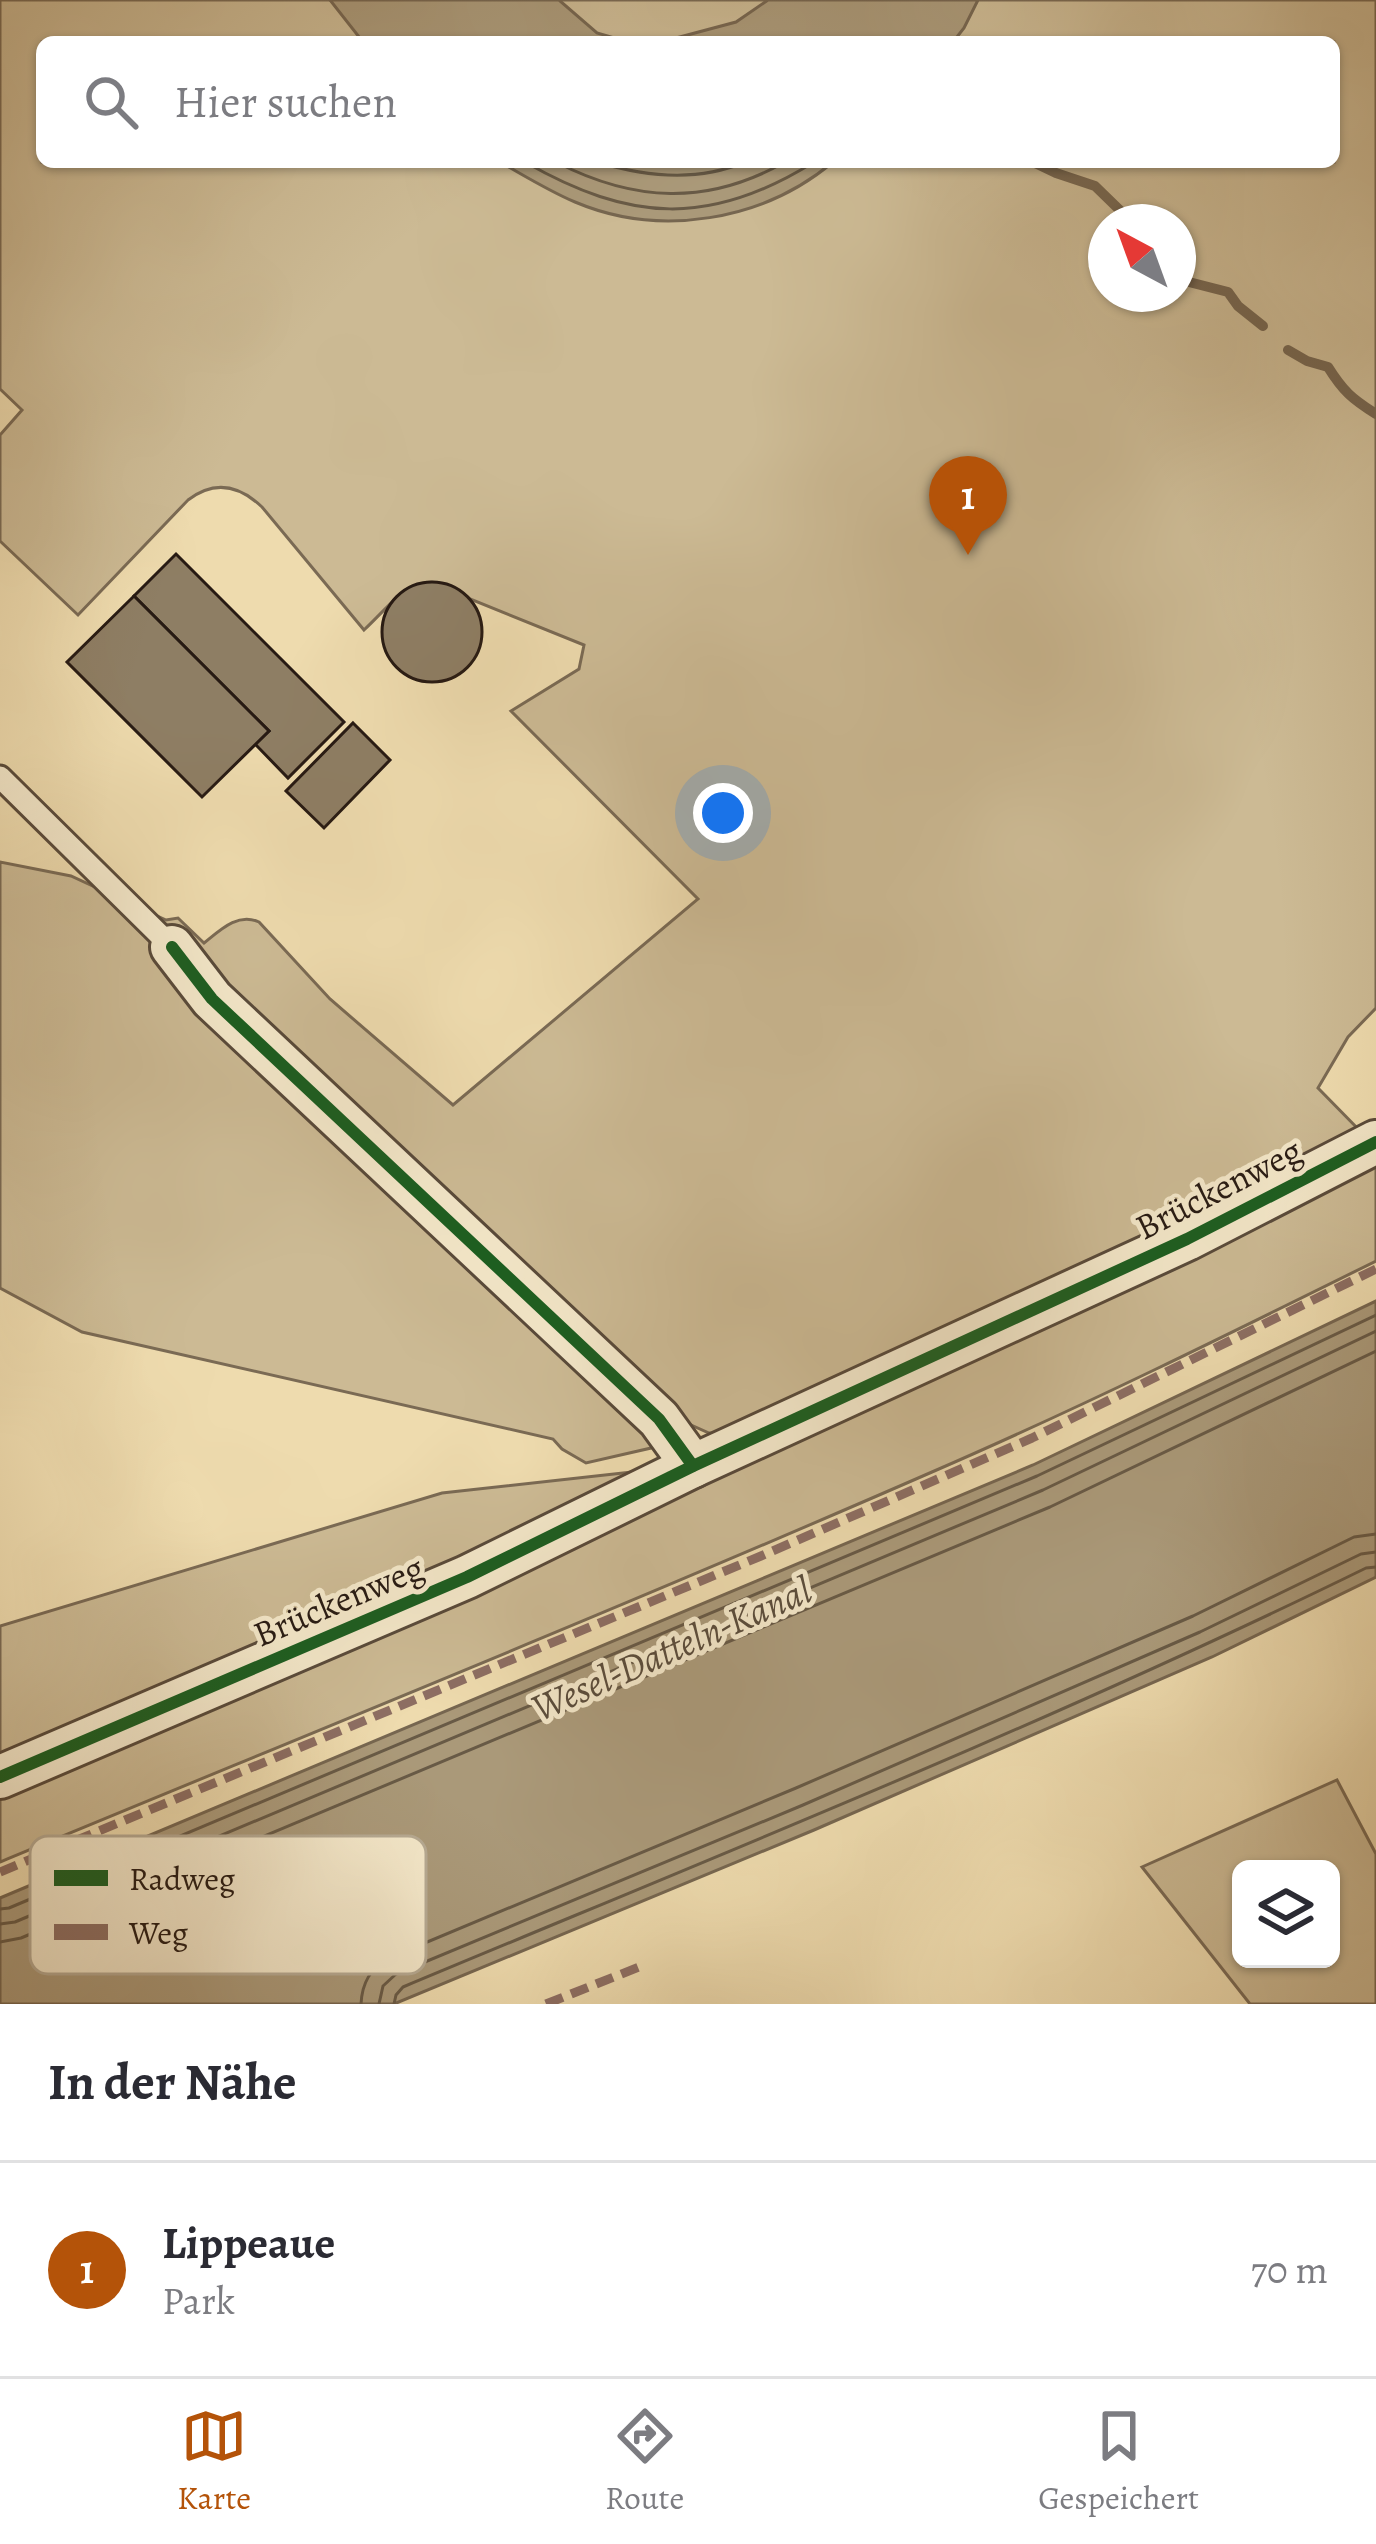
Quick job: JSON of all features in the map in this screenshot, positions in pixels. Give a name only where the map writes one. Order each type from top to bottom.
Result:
[{"type":"street","points":[[172,947],[212,999],[659,1419],[693,1466]]},
{"type":"street","name":"Brückenweg","points":[[0,1778],[467,1577],[693,1466],[1187,1239],[1376,1142]]},
{"type":"lane","points":[[0,777],[172,947]]},
{"type":"shaded area","points":[[0,0],[1376,0],[1376,1008],[1348,1037],[1318,1088],[1366,1137],[721,1434],[682,1421],[651,1448],[586,1463],[553,1439],[82,1332],[0,1288],[0,862],[71,876],[166,920],[178,918],[204,943],[237,921],[259,922],[330,999],[453,1105],[698,899],[511,711],[579,669],[584,645],[437,583],[424,583],[400,595],[364,630],[262,507],[226,488],[207,490],[188,500],[78,615],[0,541],[0,435],[22,410],[0,389]]},
{"type":"shaded area","points":[[1376,1159],[1376,1261],[1100,1396],[583,1621],[63,1836],[30,1836],[30,1850],[0,1862],[0,1790]]},
{"type":"shaded area","points":[[659,1469],[0,1762],[0,1626],[442,1493]]},
{"type":"shaded area","points":[[1337,1780],[1376,1854],[1376,2004],[1250,2004],[1142,1867]]},
{"type":"water","points":[[330,0],[559,0],[597,33],[607,36],[358,36]]},
{"type":"water","points":[[768,0],[978,0],[958,36],[684,36],[736,22]]},
{"type":"water","points":[[511,168],[825,168],[775,198],[710,218],[641,219],[565,198]]},
{"type":"water","name":"Wesel-Datteln-Kanal","points":[[1376,1301],[1376,1577],[1212,1657],[814,1830],[394,2004],[0,2004],[0,1898],[30,1885],[30,1974],[426,1974],[426,1836],[148,1836],[1033,1465]]},
{"type":"building","points":[[176,554],[344,722],[288,778],[255,744],[269,731],[134,596]]},
{"type":"building","points":[[432,582],[451,586],[467,597],[478,613],[482,632],[478,651],[467,667],[451,678],[432,682],[413,678],[397,667],[386,651],[382,632],[386,613],[397,597],[413,586]]},
{"type":"building","points":[[134,596],[269,731],[202,797],[67,662]]},
{"type":"building","points":[[353,723],[390,760],[324,828],[286,791]]},
{"type":"waterway","points":[[1046,168],[1095,186],[1114,204]]},
{"type":"waterway","points":[[1196,284],[1228,292],[1263,326]]},
{"type":"waterway","points":[[1288,350],[1328,367],[1349,394],[1376,414]]},
{"type":"marked path","points":[[87,1836],[1032,1438],[1376,1269]]},
{"type":"marked path","points":[[0,1872],[30,1860]]},
{"type":"marked path","points":[[546,2004],[639,1967]]},
{"type":"cycle path","points":[[172,947],[212,999],[659,1419],[693,1466]]},
{"type":"cycle path","points":[[0,1777],[467,1577],[693,1466],[1187,1239],[1376,1142]]},
{"type":"place","name":"Lippeaue","points":[[968,555]]}]
